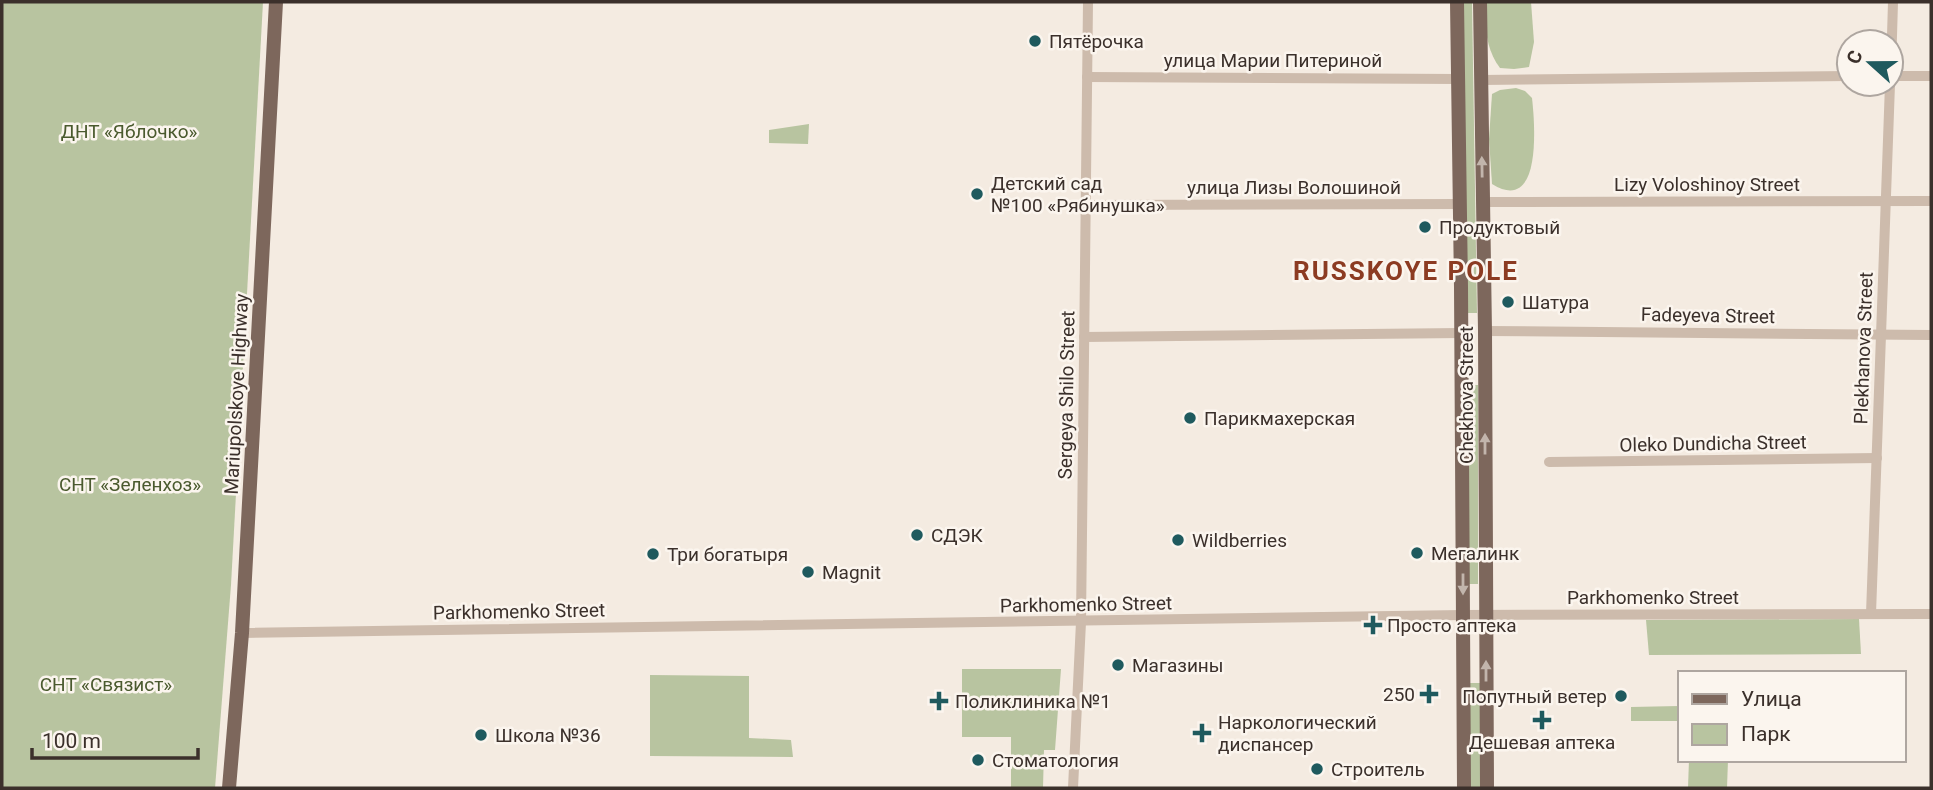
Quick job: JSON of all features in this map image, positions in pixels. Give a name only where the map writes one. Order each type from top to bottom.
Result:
[{"type":"main road","name":"Mariupolskoye Highway","points":[[229,788],[242,634],[276,2]]},
{"type":"main road","name":"Chekhova Street","points":[[1457,2],[1464,788]]},
{"type":"main road","name":"Chekhova Street","points":[[1480,2],[1487,788]]},
{"type":"main road","points":[[1461,333],[1485,331]]},
{"type":"street","name":"Sergeya Shilo Street","points":[[1073,788],[1081,622],[1088,2]]},
{"type":"street","points":[[1893,28],[1894,2]]},
{"type":"street","points":[[1481,80],[1835,76]]},
{"type":"street","points":[[1905,76],[1931,76]]},
{"type":"street","name":"улица Марии Питериной","points":[[1087,77],[1458,79]]},
{"type":"street","name":"Plekhanova Street","points":[[1871,614],[1890,98]]},
{"type":"street","name":"Lizy Voloshinoy Street","points":[[1483,202],[1931,201]]},
{"type":"street","name":"улица Лизы Волошиной","points":[[1086,205],[1460,204]]},
{"type":"street","name":"Fadeyeva Street","points":[[1485,331],[1931,334]]},
{"type":"street","points":[[1084,337],[1461,333]]},
{"type":"street","name":"Oleko Dundicha Street","points":[[1549,462],[1877,458]]},
{"type":"street","name":"Parkhomenko Street","points":[[242,634],[1463,615],[1931,614]]},
{"type":"green space","points":[[2,2],[263,2],[231,585],[215,788],[2,788]]},
{"type":"green space","points":[[1462,2],[1472,2],[1477,313],[1466,313]]},
{"type":"green space","points":[[1486,2],[1531,2],[1534,42],[1529,67],[1500,68],[1495,61],[1487,37]]},
{"type":"green space","points":[[1516,88],[1525,91],[1532,98],[1534,145],[1527,178],[1520,187],[1508,190],[1492,184],[1489,139],[1492,94]]},
{"type":"green space","points":[[809,124],[808,144],[769,143],[769,130]]},
{"type":"green space","points":[[1468,385],[1478,385],[1478,584],[1468,584]]},
{"type":"green space","points":[[1859,619],[1861,654],[1649,655],[1646,620]]},
{"type":"green space","points":[[962,669],[1061,669],[1055,750],[1044,750],[1043,788],[1011,788],[1011,737],[962,737]]},
{"type":"green space","points":[[650,675],[749,676],[749,738],[791,740],[793,757],[650,756]]},
{"type":"green space","points":[[1468,683],[1481,683],[1481,788],[1469,788]]},
{"type":"green space","points":[[1678,706],[1678,721],[1631,721],[1631,707]]},
{"type":"green space","points":[[1689,762],[1728,762],[1727,788],[1688,788]]},
{"type":"place","name":"Пятёрочка","points":[[1035,41]]},
{"type":"place","name":"Детский сад №100 «Рябинушка»","points":[[977,194]]},
{"type":"place","name":"Продуктовый","points":[[1425,227]]},
{"type":"place","name":"Шатура","points":[[1508,302]]},
{"type":"place","name":"Парикмахерская","points":[[1190,418]]},
{"type":"place","name":"СДЭК","points":[[917,535]]},
{"type":"place","name":"Wildberries","points":[[1178,540]]},
{"type":"place","name":"Мегалинк","points":[[1417,553]]},
{"type":"place","name":"Три богатыря","points":[[653,554]]},
{"type":"place","name":"Magnit","points":[[808,572]]},
{"type":"place","name":"Просто аптека","points":[[1373,625]]},
{"type":"place","name":"Магазины","points":[[1118,665]]},
{"type":"place","name":"250","points":[[1429,694]]},
{"type":"place","name":"Попутный ветер","points":[[1621,696]]},
{"type":"place","name":"Поликлиника №1","points":[[939,701]]},
{"type":"place","name":"Дешевая аптека","points":[[1542,720]]},
{"type":"place","name":"Наркологический диспансер","points":[[1202,733]]},
{"type":"place","name":"Школа №36","points":[[481,735]]},
{"type":"place","name":"Стоматология","points":[[978,760]]},
{"type":"place","name":"Строитель","points":[[1317,769]]},
{"type":"district","name":"RUSSKOYE POLE","points":[[1406,271]]},
{"type":"park label","name":"ДНТ «Яблочко»","points":[[129,131]]},
{"type":"park label","name":"СНТ «Зеленхоз»","points":[[130,484]]},
{"type":"park label","name":"СНТ «Связист»","points":[[106,684]]}]
